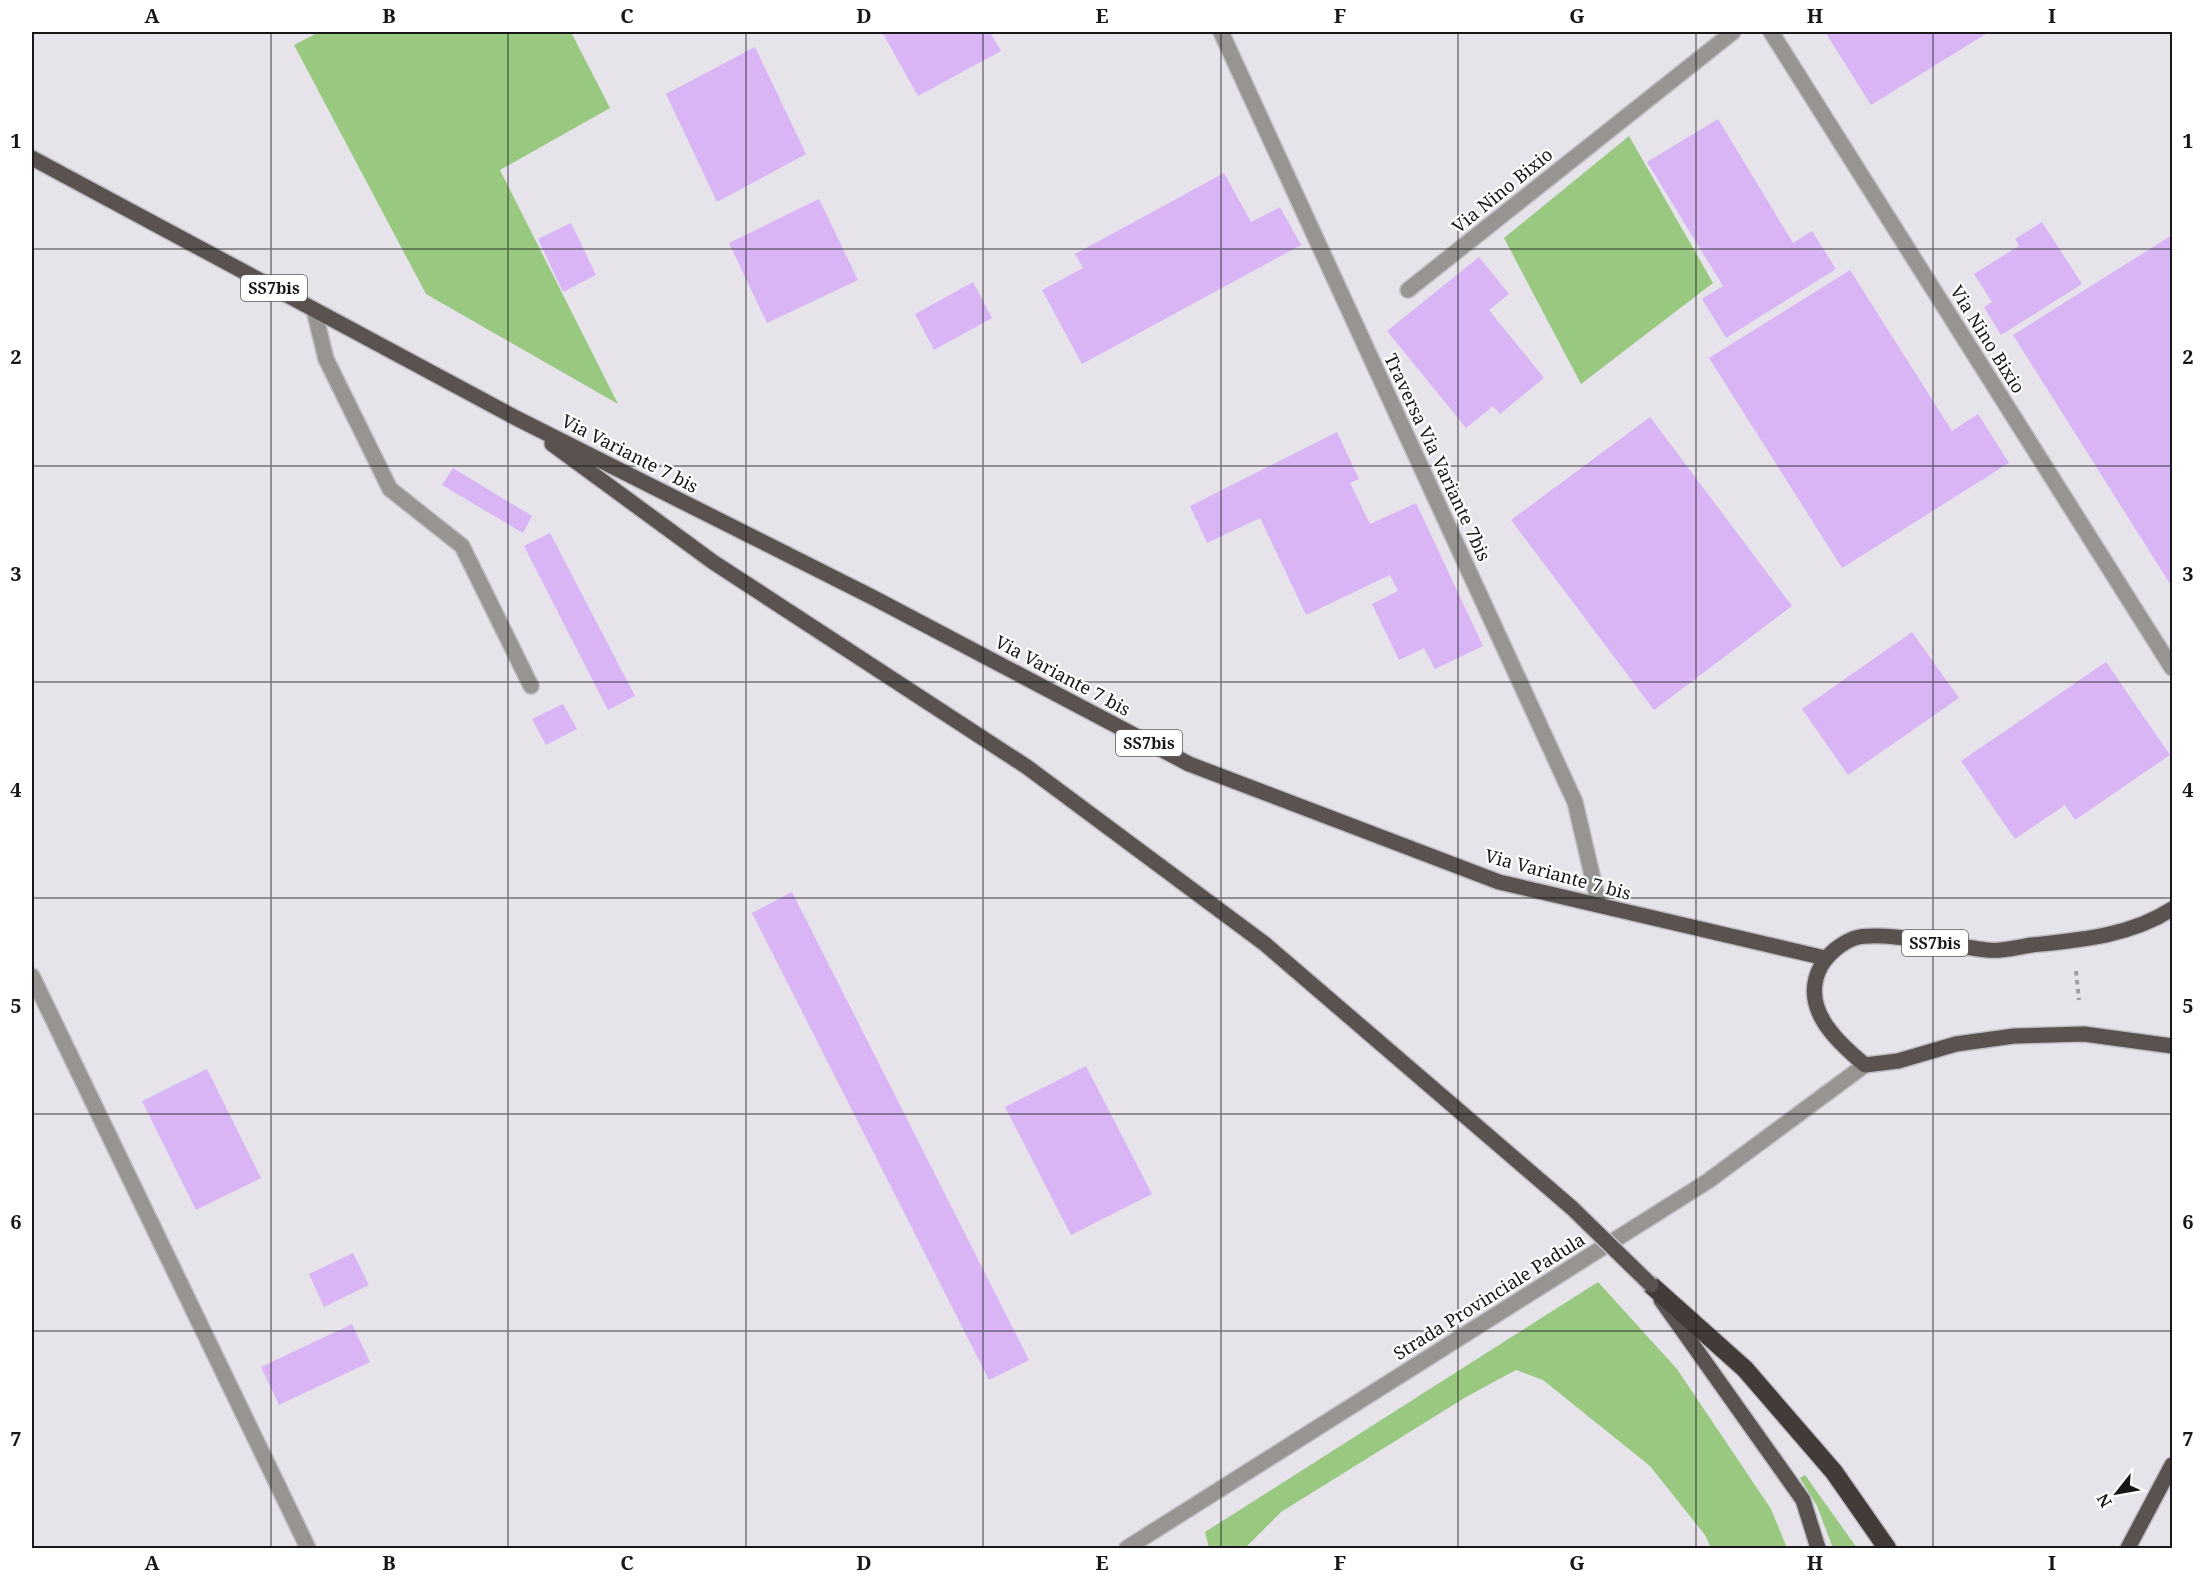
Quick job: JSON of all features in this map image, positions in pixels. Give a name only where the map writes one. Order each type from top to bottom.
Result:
[{"type":"highway","points":[[1651,1285],[1744,1370],[1834,1472],[1887,1548]]},
{"type":"main road","name":"SS7bis","points":[[32,158],[516,418]]},
{"type":"main road","name":"Via Variante 7 bis","points":[[516,418],[874,598],[1190,764],[1499,882],[1825,958]]},
{"type":"main road","points":[[516,418],[713,562],[1027,766],[1265,944],[1572,1208],[1651,1285],[1803,1500],[1818,1548]]},
{"type":"main road","name":"SS7bis","points":[[1825,958],[1843,944],[1857,937],[1879,935],[1991,951],[2101,937],[2154,921],[2172,909]]},
{"type":"main road","points":[[1825,958],[1817,973],[1813,989],[1818,1012],[1840,1044],[1864,1065],[1898,1061],[1956,1044],[2014,1036],[2084,1034],[2172,1046]]},
{"type":"main road","points":[[2128,1548],[2172,1465]]},
{"type":"street","name":"Traversa Via Variante 7bis","points":[[1221,32],[1575,802],[1599,905]]},
{"type":"street","name":"Via Nino Bixio","points":[[1408,290],[1733,32]]},
{"type":"street","name":"Via Nino Bixio","points":[[1772,32],[2172,668]]},
{"type":"street","points":[[314,310],[326,359],[390,489],[462,546],[531,686]]},
{"type":"street","points":[[32,976],[308,1548]]},
{"type":"street","name":"Strada Provinciale Padula","points":[[1127,1548],[1708,1181],[1864,1065]]},
{"type":"path","points":[[2075,964],[2079,1000]]},
{"type":"green space","points":[[319,32],[571,32],[610,108],[500,170],[618,404],[426,294],[294,45]]},
{"type":"green space","points":[[1629,136],[1713,283],[1581,384],[1504,238]]},
{"type":"green space","points":[[1598,1282],[1677,1369],[1771,1509],[1787,1548],[1711,1548],[1705,1535],[1650,1466],[1543,1380],[1516,1370],[1466,1397],[1281,1512],[1245,1548],[1209,1548],[1205,1532]]},
{"type":"green space","points":[[1805,1475],[1857,1548],[1833,1548],[1817,1506],[1800,1478]]},
{"type":"building","points":[[882,32],[990,32],[1001,51],[918,96]]},
{"type":"building","points":[[1825,32],[1989,32],[1871,105]]},
{"type":"building","points":[[755,47],[806,154],[717,202],[666,94]]},
{"type":"building","points":[[1718,119],[1793,243],[1812,231],[1836,269],[1726,338],[1702,299],[1723,286],[1647,162]]},
{"type":"building","points":[[1224,173],[1251,222],[1280,207],[1301,245],[1082,364],[1042,290],[1083,268],[1075,254]]},
{"type":"building","points":[[819,199],[858,280],[767,323],[729,243]]},
{"type":"building","points":[[2042,222],[2082,284],[2001,335],[1984,307],[1992,302],[1974,274],[2019,246],[2015,239]]},
{"type":"building","points":[[571,223],[596,275],[563,292],[538,239]]},
{"type":"building","points":[[2172,235],[2172,587],[2013,335]]},
{"type":"building","points":[[1479,257],[1509,294],[1489,310],[1544,378],[1500,414],[1493,406],[1466,428],[1387,331]]},
{"type":"building","points":[[1850,270],[1952,431],[1978,414],[2009,463],[1842,568],[1709,358]]},
{"type":"building","points":[[973,282],[992,318],[934,350],[915,314]]},
{"type":"building","points":[[1650,417],[1792,606],[1654,710],[1511,520]]},
{"type":"building","points":[[1337,432],[1359,479],[1350,483],[1370,524],[1416,503],[1483,646],[1435,669],[1424,648],[1399,660],[1372,604],[1398,591],[1390,575],[1306,615],[1260,518],[1207,543],[1190,506]]},
{"type":"building","points":[[453,468],[532,516],[523,533],[442,485]]},
{"type":"building","points":[[550,533],[635,696],[608,710],[524,546]]},
{"type":"building","points":[[1912,632],[1959,698],[1848,775],[1802,709]]},
{"type":"building","points":[[2106,662],[2170,755],[2075,820],[2065,805],[2015,839],[1961,761]]},
{"type":"building","points":[[563,704],[577,729],[546,745],[532,719]]},
{"type":"building","points":[[792,892],[1029,1360],[989,1380],[752,913]]},
{"type":"building","points":[[1086,1066],[1152,1194],[1071,1235],[1005,1107]]},
{"type":"building","points":[[207,1069],[261,1178],[196,1210],[142,1101]]},
{"type":"building","points":[[353,1253],[369,1285],[324,1307],[309,1274]]},
{"type":"building","points":[[352,1324],[370,1362],[279,1405],[261,1367]]}]
